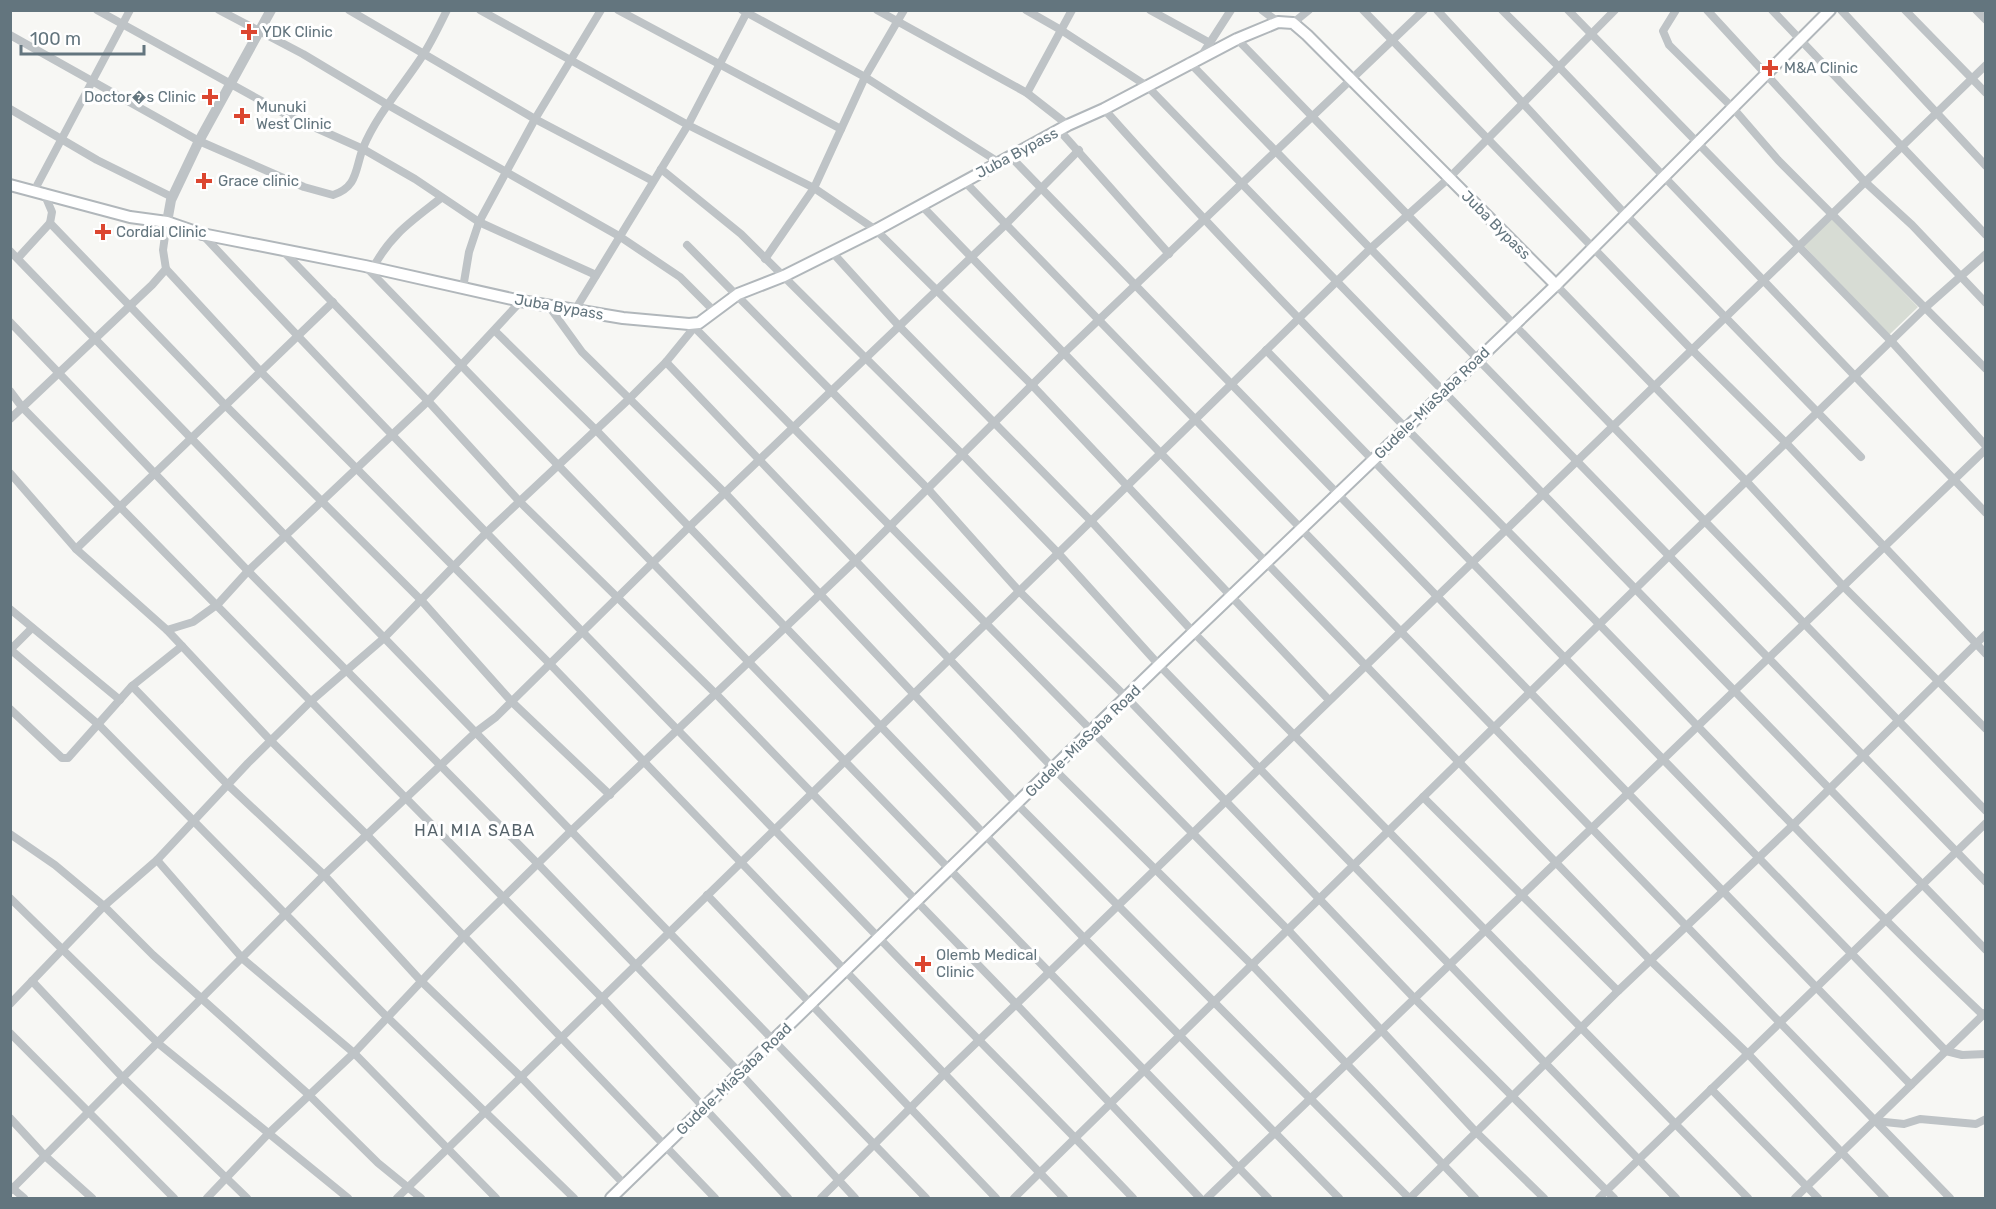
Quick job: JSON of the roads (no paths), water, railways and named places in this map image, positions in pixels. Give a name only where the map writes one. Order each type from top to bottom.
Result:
[{"type":"main road","points":[[1557,285],[1830,10]]},
{"type":"main road","name":"Juba Bypass","points":[[10,185],[130,217],[167,222],[202,234],[369,267],[521,301],[696,325],[713,310],[738,294],[784,276],[876,230],[1202,55],[1278,22],[1293,23],[1557,285]]},
{"type":"main road","name":"Gudele-MiaSaba Road","points":[[614,1197],[1159,665],[1514,323],[1557,285]]},
{"type":"street","points":[[97,10],[287,115],[363,149],[479,222],[596,275]]},
{"type":"street","points":[[18,258],[50,223],[52,212],[39,192],[62,139],[130,10]]},
{"type":"street","points":[[219,10],[303,54],[619,236],[680,278],[713,310]]},
{"type":"street","points":[[272,10],[199,141],[172,196],[163,250],[166,269],[262,373],[549,663],[943,1075],[1064,1198]]},
{"type":"street","points":[[349,10],[535,119],[653,181]]},
{"type":"street","points":[[10,35],[199,141],[304,187],[333,195],[351,186],[356,178],[363,149],[388,105],[423,55],[447,10]]},
{"type":"street","points":[[480,10],[688,125],[814,188],[876,230],[1032,385],[1329,700]]},
{"type":"street","points":[[463,288],[469,252],[479,222],[535,119],[601,10]]},
{"type":"street","points":[[618,10],[842,129]]},
{"type":"street","points":[[877,10],[1028,93],[1064,128],[1079,150],[1169,254]]},
{"type":"street","points":[[765,259],[814,188],[866,77],[904,10]]},
{"type":"street","points":[[1026,10],[1062,30],[1147,86],[1986,950]]},
{"type":"street","points":[[1028,93],[1072,10]]},
{"type":"street","points":[[1150,10],[1210,43]]},
{"type":"street","points":[[1202,55],[1231,10]]},
{"type":"street","points":[[1262,10],[1278,22]]},
{"type":"street","points":[[1293,23],[1310,10]]},
{"type":"street","points":[[1363,10],[1691,349],[1787,444],[1986,654]]},
{"type":"street","points":[[207,1198],[228,1179],[308,1094],[354,1053],[463,937],[539,865],[572,830],[854,562],[1064,353],[1243,186],[1425,10]]},
{"type":"street","points":[[1437,10],[1626,215],[1861,457]]},
{"type":"street","points":[[1502,10],[1560,68],[1952,481],[1986,513]]},
{"type":"street","points":[[1207,1198],[1986,448],[1892,342],[1568,10]]},
{"type":"street","points":[[397,1198],[1196,418],[1232,386],[1336,282],[1449,178],[1615,10]]},
{"type":"street","points":[[1676,10],[1665,26],[1663,35],[1669,45],[1733,108],[1778,160],[1986,369]]},
{"type":"street","points":[[1707,10],[1864,181],[1912,225],[1959,278],[1986,303]]},
{"type":"street","points":[[1772,10],[1986,235]]},
{"type":"street","points":[[1841,10],[1986,166]]},
{"type":"street","points":[[1905,10],[1986,93]]},
{"type":"street","points":[[1976,10],[1986,20]]},
{"type":"street","points":[[575,310],[688,125],[746,11],[866,77],[1000,163]]},
{"type":"street","points":[[1237,39],[1410,215],[1803,625],[1986,811]]},
{"type":"street","points":[[1189,62],[1986,882]]},
{"type":"street","points":[[821,1198],[876,1145],[910,1107],[1986,65]]},
{"type":"street","points":[[10,109],[97,160],[172,196]]},
{"type":"street","points":[[1104,109],[1205,222],[1698,725],[1885,923],[1984,1014],[1795,1198]]},
{"type":"street","points":[[24,1198],[11,1188],[159,1044],[324,875],[476,732],[512,702],[549,663],[1005,225],[1079,150]]},
{"type":"street","points":[[1011,158],[1911,1085]]},
{"type":"street","points":[[661,169],[741,234],[962,454],[1058,553],[1159,665],[1355,864],[1676,1198]]},
{"type":"street","points":[[964,181],[1950,1198]]},
{"type":"street","points":[[441,198],[400,229],[369,267],[1268,1198]]},
{"type":"street","points":[[921,205],[1651,961],[1749,1055],[1885,1198]]},
{"type":"street","points":[[50,223],[226,406],[421,600],[512,702],[610,795]]},
{"type":"street","points":[[202,234],[297,338],[776,828],[879,938],[1132,1198]]},
{"type":"street","points":[[687,245],[738,294],[927,488],[1019,591],[1127,698],[1415,999],[1614,1198]]},
{"type":"street","points":[[10,251],[926,1198]]},
{"type":"street","points":[[284,252],[428,401],[520,502],[716,694],[1200,1198]]},
{"type":"street","points":[[831,252],[900,326],[1092,522],[1194,633],[1748,1198]]},
{"type":"street","points":[[1014,1198],[1669,556],[1926,307],[1986,254]]},
{"type":"street","points":[[10,419],[166,269]]},
{"type":"street","points":[[1557,285],[1747,482],[1843,586],[1986,729]]},
{"type":"street","points":[[167,630],[193,622],[218,604],[248,572],[358,470],[428,401],[521,301]]},
{"type":"street","points":[[76,549],[120,505],[192,441],[333,302]]},
{"type":"street","points":[[548,305],[582,352],[725,493],[1017,804],[1409,1198],[1618,991],[1688,927],[1722,891],[1792,826],[1986,634]]},
{"type":"street","points":[[10,322],[59,370],[248,572],[636,965],[740,1073],[855,1198]]},
{"type":"street","points":[[10,1004],[104,906],[157,860],[227,784],[310,702],[383,639],[487,532],[629,399],[666,362],[696,325],[984,625],[1288,930],[1383,1029],[1476,1132],[1544,1198]]},
{"type":"street","points":[[495,331],[596,430],[985,836],[1339,1198]]},
{"type":"street","points":[[1266,350],[1946,1051],[1962,1055],[1986,1054]]},
{"type":"street","points":[[666,362],[761,459],[854,562],[1054,769],[1252,965],[1475,1198]]},
{"type":"street","points":[[10,391],[22,407],[218,604],[310,702],[602,998],[702,1110],[788,1198]]},
{"type":"street","points":[[10,473],[76,549],[167,630],[271,741],[367,836],[715,1198]]},
{"type":"street","points":[[10,609],[120,700]]},
{"type":"street","points":[[32,628],[11,650],[99,726],[387,1017],[574,1198]]},
{"type":"street","points":[[10,709],[65,759],[99,726],[132,686],[182,646]]},
{"type":"street","points":[[132,686],[227,784],[324,875],[421,981],[521,1077],[625,1185]]},
{"type":"street","points":[[1423,797],[1618,991]]},
{"type":"street","points":[[1599,1198],[1986,824]]},
{"type":"street","points":[[10,834],[55,865],[104,906],[308,1094],[378,1163],[421,1198]]},
{"type":"street","points":[[157,860],[243,959],[354,1053],[496,1198]]},
{"type":"street","points":[[707,895],[996,1198]]},
{"type":"street","points":[[10,898],[159,1044],[348,1198]]},
{"type":"street","points":[[32,981],[124,1079],[247,1198]]},
{"type":"street","points":[[10,1033],[174,1198]]},
{"type":"street","points":[[1711,1089],[1818,1198]]},
{"type":"street","points":[[10,1118],[44,1155],[92,1198]]},
{"type":"street","points":[[1875,1120],[1904,1124],[1920,1119],[1976,1124],[1986,1119]]},
{"type":"place","name":"YDK Clinic","points":[[249,32]]},
{"type":"place","name":"M&A Clinic","points":[[1770,68]]},
{"type":"place","name":"Doctor�s Clinic","points":[[210,97]]},
{"type":"place","name":"Munuki West Clinic","points":[[242,116]]},
{"type":"place","name":"Grace clinic","points":[[204,181]]},
{"type":"place","name":"Cordial Clinic","points":[[103,232]]},
{"type":"place","name":"Olemb Medical Clinic","points":[[923,964]]},
{"type":"district","name":"HAI MIA SABA","points":[[475,830]]}]
